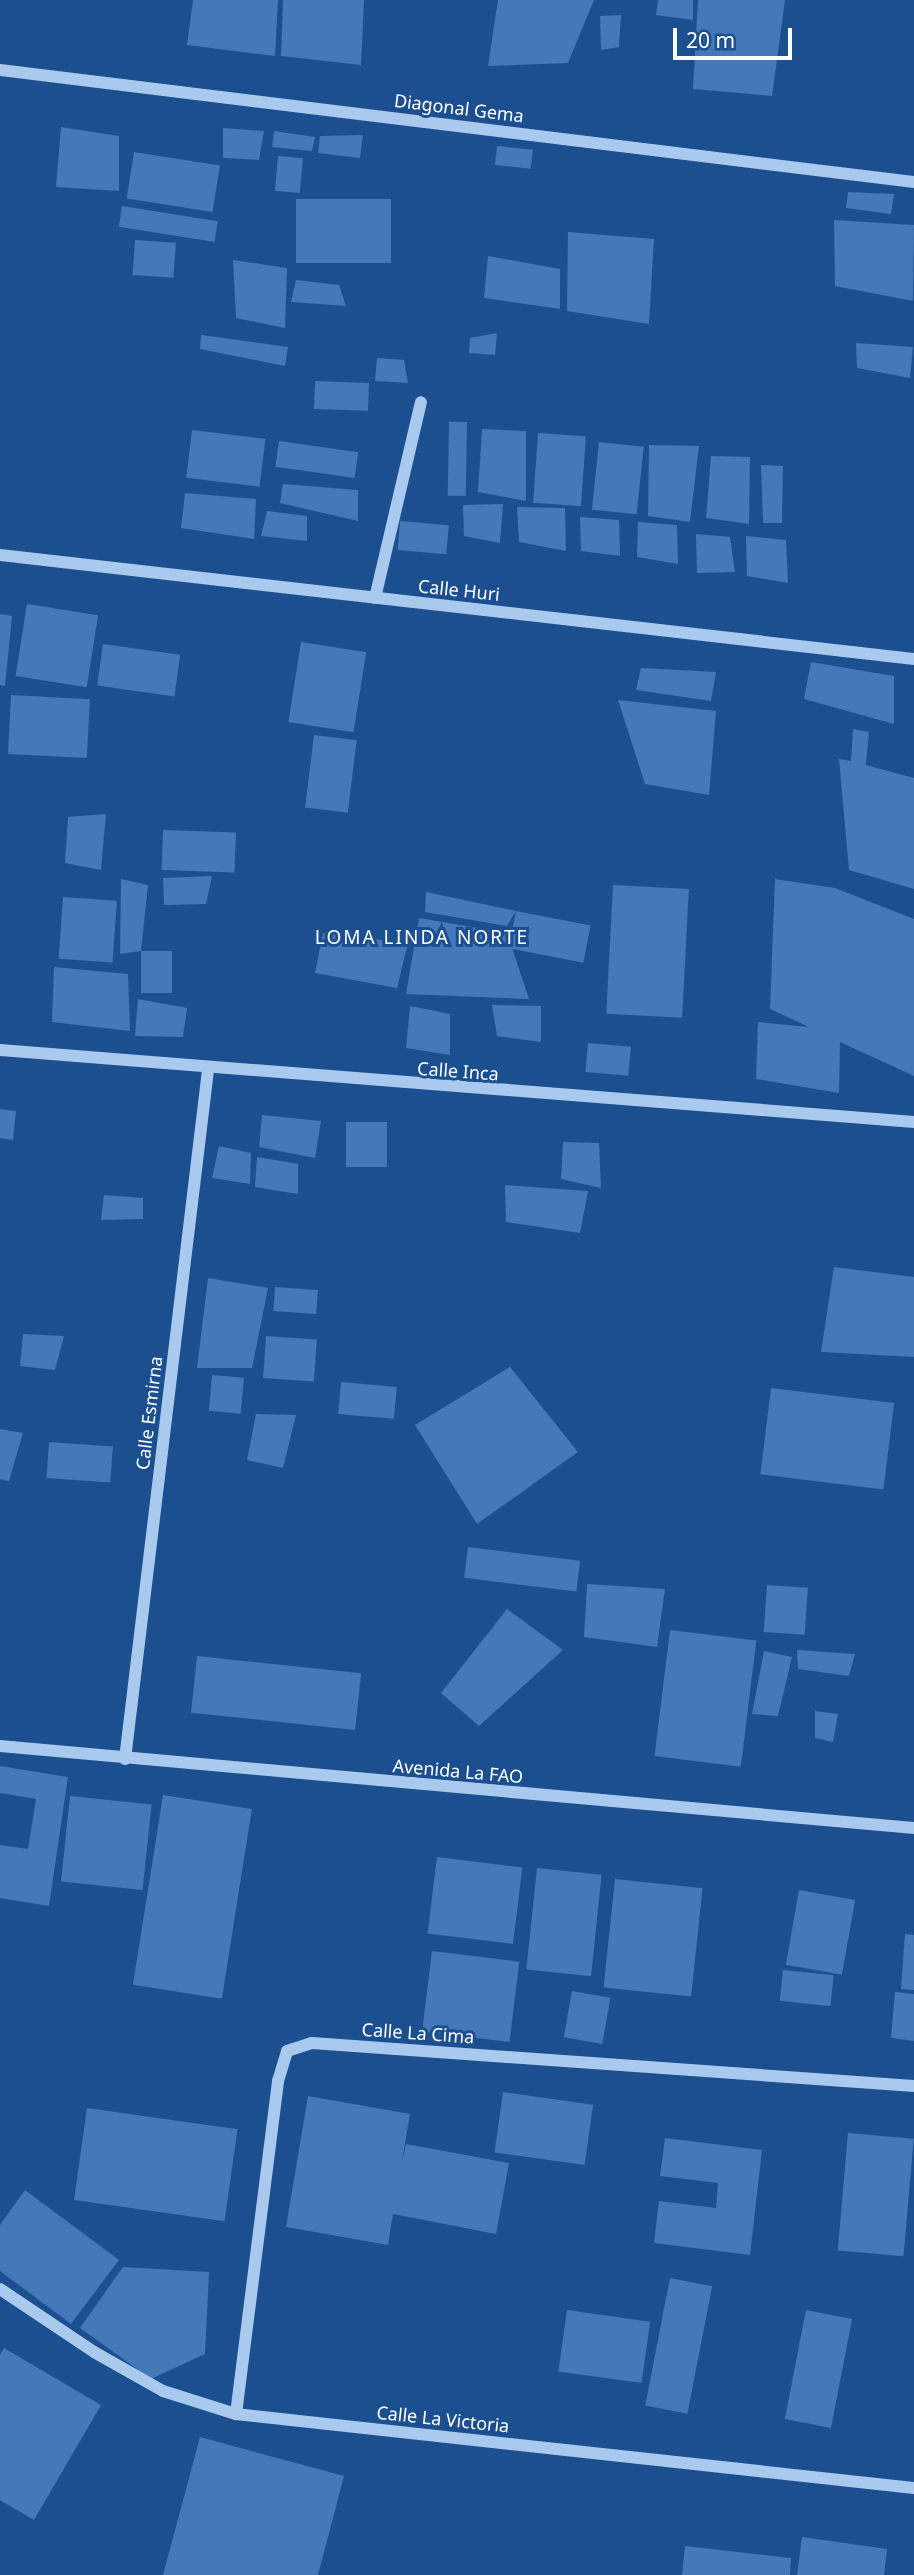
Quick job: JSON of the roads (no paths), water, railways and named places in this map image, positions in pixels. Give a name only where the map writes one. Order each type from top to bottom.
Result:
[{"type":"street","name":"Diagonal Gema","points":[[0,70],[914,182]]},
{"type":"street","points":[[375,598],[421,402]]},
{"type":"street","name":"Calle Huri","points":[[0,555],[914,659]]},
{"type":"street","name":"Calle Inca","points":[[0,1050],[208,1070],[914,1122]]},
{"type":"street","name":"Calle Esmirna","points":[[125,1759],[208,1070]]},
{"type":"street","name":"Avenida La FAO","points":[[0,1746],[914,1828]]},
{"type":"street","name":"Calle La Cima","points":[[236,2414],[278,2081],[287,2051],[312,2043],[914,2086]]},
{"type":"street","name":"Calle La Victoria","points":[[0,2289],[94,2352],[163,2391],[236,2414],[914,2488]]},
{"type":"district","name":"LOMA LINDA NORTE","points":[[422,938]]}]
